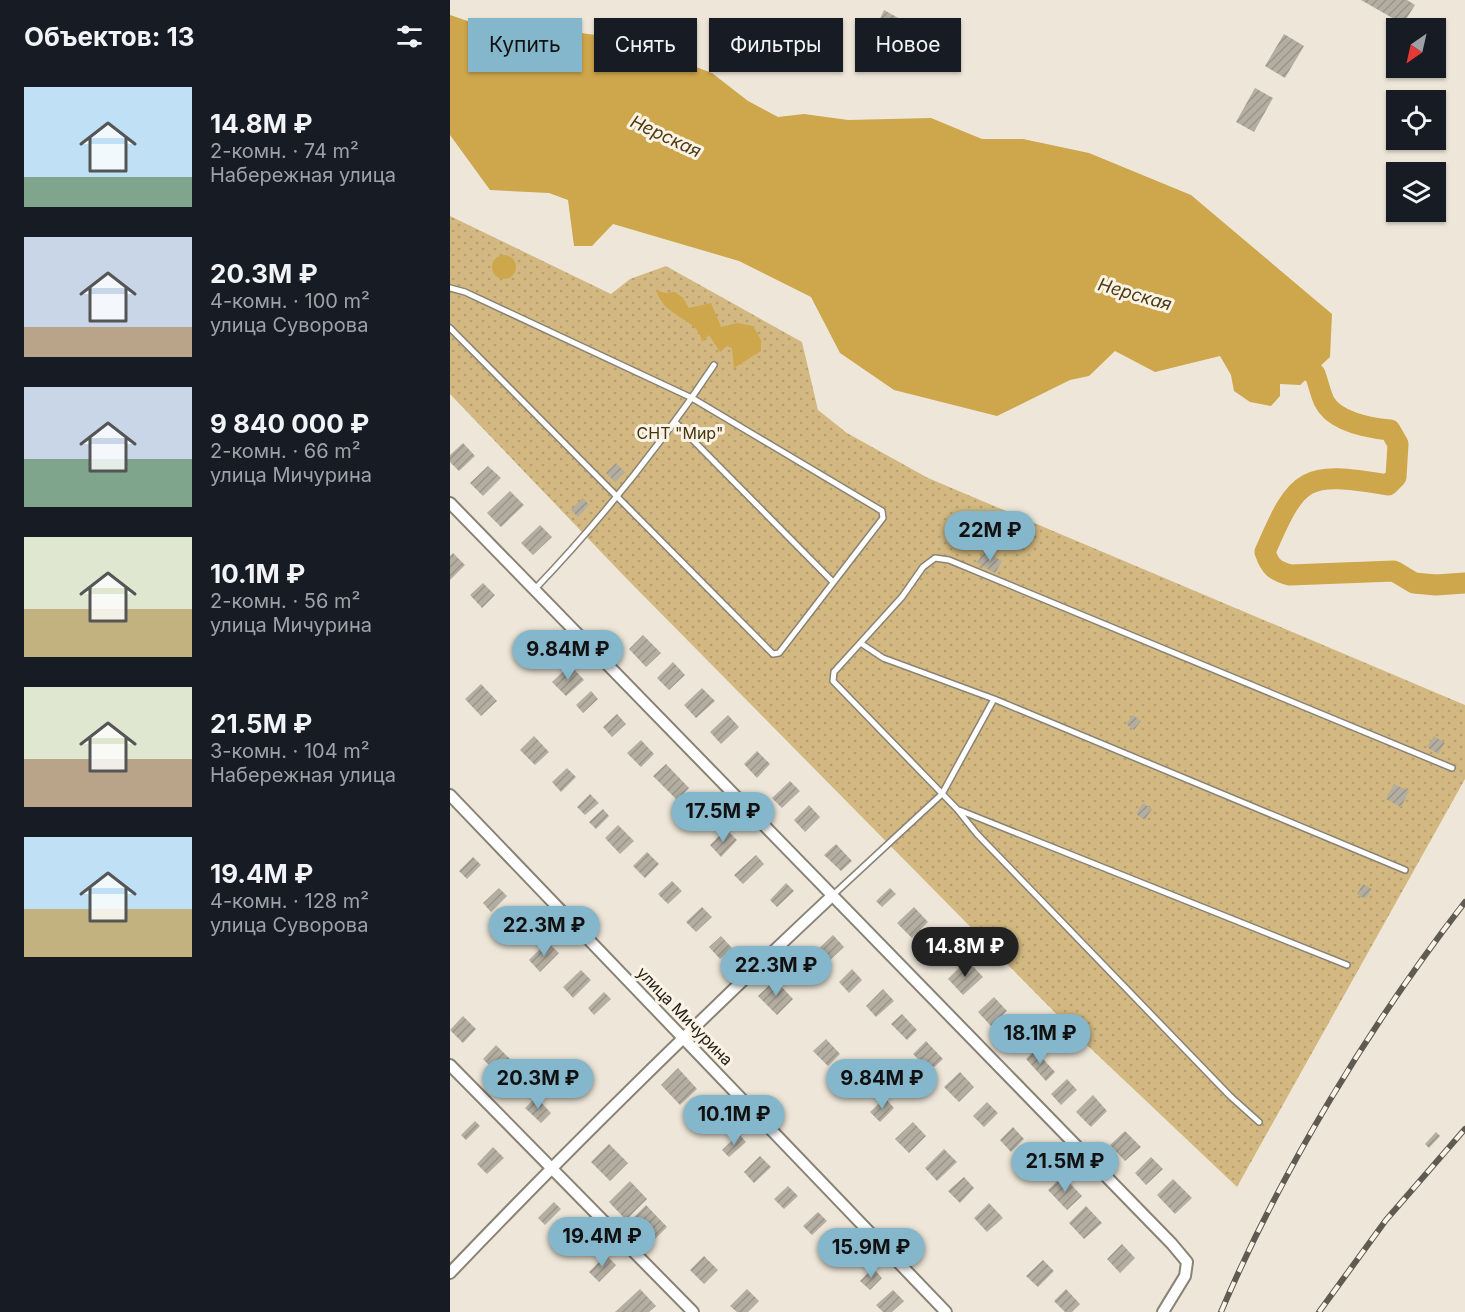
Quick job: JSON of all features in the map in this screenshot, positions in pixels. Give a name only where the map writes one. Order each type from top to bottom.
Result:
[{"type":"street","points":[[450,503],[1187,1262],[1185,1276],[1163,1312]]},
{"type":"street","name":"улица Мичурина","points":[[450,795],[684,1035],[946,1312]]},
{"type":"street","points":[[450,1274],[550,1168],[684,1035],[833,895]]},
{"type":"street","points":[[450,1065],[693,1312]]},
{"type":"lane","points":[[450,288],[465,292],[692,398],[882,511],[883,518],[779,653],[773,654],[450,328]]},
{"type":"lane","points":[[534,590],[618,497],[675,422],[714,365]]},
{"type":"lane","points":[[675,422],[833,582]]},
{"type":"lane","points":[[1259,1122],[1230,1095],[977,834],[957,809],[833,681],[834,672],[862,644],[902,597],[923,567],[935,558],[949,560],[1452,768]]},
{"type":"lane","points":[[862,644],[883,658],[994,699],[1406,870]]},
{"type":"lane","points":[[833,895],[942,794],[994,699]]},
{"type":"lane","points":[[957,809],[1347,965]]},
{"type":"green space","name":"СНТ \"Мир\"","points":[[450,216],[611,294],[630,279],[666,266],[802,342],[818,410],[847,433],[928,478],[1465,705],[1465,779],[1237,1187],[1087,1045],[624,576],[450,394]]},
{"type":"water","points":[[450,15],[468,21],[468,72],[582,72],[582,33],[594,35],[594,72],[697,72],[697,67],[712,73],[748,101],[778,117],[804,114],[848,120],[931,118],[982,139],[1023,139],[1089,153],[1191,195],[1332,314],[1330,357],[1300,385],[1280,384],[1280,396],[1271,406],[1250,402],[1234,391],[1231,375],[1220,356],[1155,372],[1115,351],[1089,376],[1070,380],[997,416],[894,390],[840,353],[811,297],[739,261],[613,224],[592,246],[574,246],[568,200],[549,193],[490,190],[450,135]]},
{"type":"water","points":[[504,255],[513,258],[516,267],[513,276],[504,279],[495,276],[492,267],[495,258]]},
{"type":"water","points":[[656,290],[665,293],[675,292],[683,298],[689,308],[711,303],[721,327],[737,323],[753,326],[761,340],[761,351],[734,368],[732,348],[727,346],[720,352],[709,335],[702,342],[695,328],[667,307],[660,300]]},
{"type":"building","points":[[1361,0],[1407,0],[1415,5],[1407,18],[1392,18]]},
{"type":"building","points":[[884,10],[898,18],[880,18]]},
{"type":"building","points":[[1284,34],[1304,46],[1285,78],[1265,66]]},
{"type":"building","points":[[1255,88],[1273,98],[1254,132],[1236,122]]},
{"type":"building","points":[[463,443],[475,456],[459,471],[450,462],[450,455]]},
{"type":"building","points":[[616,463],[625,472],[615,482],[606,473]]},
{"type":"building","points":[[488,466],[501,478],[483,496],[470,483]]},
{"type":"building","points":[[510,491],[524,505],[501,527],[487,513]]},
{"type":"building","points":[[583,498],[589,505],[578,517],[571,510]]},
{"type":"building","points":[[540,525],[552,537],[533,555],[521,543]]},
{"type":"building","points":[[984,551],[1002,561],[995,573],[977,563]]},
{"type":"building","points":[[453,553],[465,565],[450,580],[450,556]]},
{"type":"building","points":[[483,583],[495,595],[482,608],[470,595]]},
{"type":"building","points":[[539,633],[555,651],[537,668],[521,650]]},
{"type":"building","points":[[643,635],[661,653],[646,667],[629,649]]},
{"type":"building","points":[[673,662],[685,675],[669,690],[657,678]]},
{"type":"building","points":[[570,665],[584,680],[566,696],[552,682]]},
{"type":"building","points":[[481,684],[497,701],[481,716],[465,699]]},
{"type":"building","points":[[702,688],[715,701],[696,718],[684,705]]},
{"type":"building","points":[[591,691],[598,699],[583,713],[576,705]]},
{"type":"building","points":[[617,714],[626,724],[612,737],[603,727]]},
{"type":"building","points":[[728,715],[739,727],[721,744],[710,732]]},
{"type":"building","points":[[1133,715],[1141,721],[1134,730],[1126,724]]},
{"type":"building","points":[[534,736],[549,752],[535,765],[520,750]]},
{"type":"building","points":[[1434,736],[1445,743],[1438,754],[1427,747]]},
{"type":"building","points":[[641,740],[654,754],[641,767],[627,753]]},
{"type":"building","points":[[757,751],[770,764],[757,778],[744,764]]},
{"type":"building","points":[[666,764],[689,788],[677,800],[653,776]]},
{"type":"building","points":[[567,768],[576,777],[561,792],[552,782]]},
{"type":"building","points":[[790,781],[800,791],[782,808],[772,798]]},
{"type":"building","points":[[1394,784],[1409,791],[1401,807],[1386,799]]},
{"type":"building","points":[[590,794],[599,803],[585,815],[577,807]]},
{"type":"building","points":[[698,794],[711,808],[693,825],[680,812]]},
{"type":"building","points":[[1143,803],[1152,809],[1145,820],[1136,814]]},
{"type":"building","points":[[809,805],[820,817],[805,832],[794,820]]},
{"type":"building","points":[[603,809],[609,816],[596,829],[589,822]]},
{"type":"building","points":[[618,825],[634,841],[620,854],[605,838]]},
{"type":"building","points":[[726,829],[737,840],[721,857],[710,845]]},
{"type":"building","points":[[836,844],[852,861],[841,871],[824,855]]},
{"type":"building","points":[[647,852],[659,864],[645,878],[633,866]]},
{"type":"building","points":[[756,855],[764,864],[743,884],[734,875]]},
{"type":"building","points":[[473,857],[481,865],[467,879],[459,871]]},
{"type":"building","points":[[672,881],[682,891],[668,904],[658,894]]},
{"type":"building","points":[[786,883],[794,891],[777,907],[770,900]]},
{"type":"building","points":[[1363,884],[1372,889],[1365,899],[1357,894]]},
{"type":"building","points":[[499,888],[507,896],[491,912],[483,903]]},
{"type":"building","points":[[890,888],[896,894],[882,907],[876,901]]},
{"type":"building","points":[[702,907],[712,917],[696,932],[686,922]]},
{"type":"building","points":[[914,907],[928,922],[912,938],[897,923]]},
{"type":"building","points":[[524,911],[534,922],[513,941],[503,931]]},
{"type":"building","points":[[833,935],[844,947],[828,962],[817,950]]},
{"type":"building","points":[[721,936],[732,948],[720,959],[709,947]]},
{"type":"building","points":[[547,942],[559,953],[540,972],[529,960]]},
{"type":"building","points":[[967,960],[983,977],[963,995],[948,979]]},
{"type":"building","points":[[852,969],[862,980],[849,993],[839,982]]},
{"type":"building","points":[[581,970],[591,980],[573,998],[563,987]]},
{"type":"building","points":[[775,980],[793,999],[777,1015],[758,996]]},
{"type":"building","points":[[883,989],[894,1001],[876,1017],[866,1006]]},
{"type":"building","points":[[604,992],[611,999],[594,1015],[588,1008]]},
{"type":"building","points":[[994,997],[1007,1011],[991,1026],[978,1012]]},
{"type":"building","points":[[902,1014],[917,1030],[907,1040],[891,1024]]},
{"type":"building","points":[[463,1016],[476,1029],[463,1043],[450,1030]]},
{"type":"building","points":[[1019,1024],[1028,1034],[1014,1047],[1005,1038]]},
{"type":"building","points":[[826,1039],[840,1054],[828,1066],[813,1051]]},
{"type":"building","points":[[926,1041],[943,1059],[930,1071],[913,1054]]},
{"type":"building","points":[[496,1045],[510,1059],[496,1072],[483,1059]]},
{"type":"building","points":[[1035,1050],[1055,1072],[1046,1081],[1026,1059]]},
{"type":"building","points":[[853,1062],[866,1075],[849,1091],[836,1078]]},
{"type":"building","points":[[520,1066],[531,1076],[515,1091],[505,1081]]},
{"type":"building","points":[[678,1068],[697,1089],[680,1105],[661,1085]]},
{"type":"building","points":[[960,1072],[974,1087],[959,1102],[944,1087]]},
{"type":"building","points":[[1067,1079],[1077,1090],[1061,1105],[1051,1094]]},
{"type":"building","points":[[1093,1095],[1107,1111],[1091,1127],[1076,1112]]},
{"type":"building","points":[[536,1097],[551,1113],[541,1123],[525,1108]]},
{"type":"building","points":[[885,1098],[894,1108],[880,1122],[870,1112]]},
{"type":"building","points":[[987,1102],[998,1113],[984,1127],[973,1116]]},
{"type":"building","points":[[711,1106],[719,1113],[706,1125],[699,1118]]},
{"type":"building","points":[[475,1121],[480,1126],[466,1140],[461,1135]]},
{"type":"building","points":[[913,1122],[926,1136],[909,1153],[895,1139]]},
{"type":"building","points":[[1013,1127],[1024,1139],[1011,1152],[1000,1140]]},
{"type":"building","points":[[1125,1131],[1141,1147],[1125,1161],[1110,1145]]},
{"type":"building","points":[[1436,1132],[1440,1136],[1429,1148],[1425,1144]]},
{"type":"building","points":[[739,1134],[746,1142],[729,1157],[722,1150]]},
{"type":"building","points":[[609,1144],[628,1163],[610,1181],[591,1162]]},
{"type":"building","points":[[493,1147],[504,1158],[487,1174],[477,1164]]},
{"type":"building","points":[[1033,1148],[1049,1165],[1034,1179],[1018,1162]]},
{"type":"building","points":[[944,1149],[957,1162],[937,1181],[925,1168]]},
{"type":"building","points":[[760,1156],[771,1167],[754,1183],[744,1172]]},
{"type":"building","points":[[1151,1157],[1163,1169],[1146,1185],[1135,1173]]},
{"type":"building","points":[[1063,1176],[1082,1196],[1067,1210],[1048,1190]]},
{"type":"building","points":[[964,1177],[974,1188],[960,1203],[948,1191]]},
{"type":"building","points":[[1173,1179],[1192,1198],[1175,1214],[1157,1195]]},
{"type":"building","points":[[630,1181],[647,1199],[626,1220],[609,1202]]},
{"type":"building","points":[[788,1186],[798,1196],[784,1209],[774,1199]]},
{"type":"building","points":[[554,1202],[561,1209],[545,1225],[538,1218]]},
{"type":"building","points":[[989,1203],[1003,1218],[987,1232],[974,1218]]},
{"type":"building","points":[[646,1205],[667,1227],[653,1241],[632,1219]]},
{"type":"building","points":[[1086,1206],[1102,1223],[1084,1239],[1069,1223]]},
{"type":"building","points":[[818,1212],[827,1221],[812,1235],[803,1226]]},
{"type":"building","points":[[579,1225],[590,1235],[572,1252],[562,1242]]},
{"type":"building","points":[[849,1241],[858,1250],[842,1265],[834,1256]]},
{"type":"building","points":[[1122,1244],[1135,1258],[1120,1273],[1107,1259]]},
{"type":"building","points":[[606,1255],[616,1265],[599,1282],[589,1272]]},
{"type":"building","points":[[704,1256],[718,1270],[704,1284],[690,1270]]},
{"type":"building","points":[[1043,1260],[1054,1271],[1038,1287],[1026,1276]]},
{"type":"building","points":[[873,1268],[882,1278],[870,1290],[860,1281]]},
{"type":"building","points":[[640,1289],[656,1306],[649,1312],[615,1312]]},
{"type":"building","points":[[747,1289],[759,1301],[748,1312],[737,1312],[730,1306]]},
{"type":"building","points":[[1066,1289],[1080,1304],[1072,1312],[1065,1312],[1054,1301]]},
{"type":"building","points":[[893,1290],[904,1301],[892,1312],[883,1312],[876,1305]]},
{"type":"waterway","name":"Нерская","points":[[1290,360],[1315,374],[1324,401],[1336,414],[1353,423],[1390,430],[1398,444],[1396,477],[1388,485],[1338,479],[1321,480],[1308,484],[1286,507],[1276,526],[1265,552],[1271,565],[1280,572],[1290,575],[1394,571],[1414,583],[1436,585],[1465,583]]},
{"type":"railway","points":[[1221,1312],[1271,1205],[1330,1099],[1396,997],[1465,902]]},
{"type":"railway","points":[[1319,1312],[1386,1220],[1465,1129]]}]
